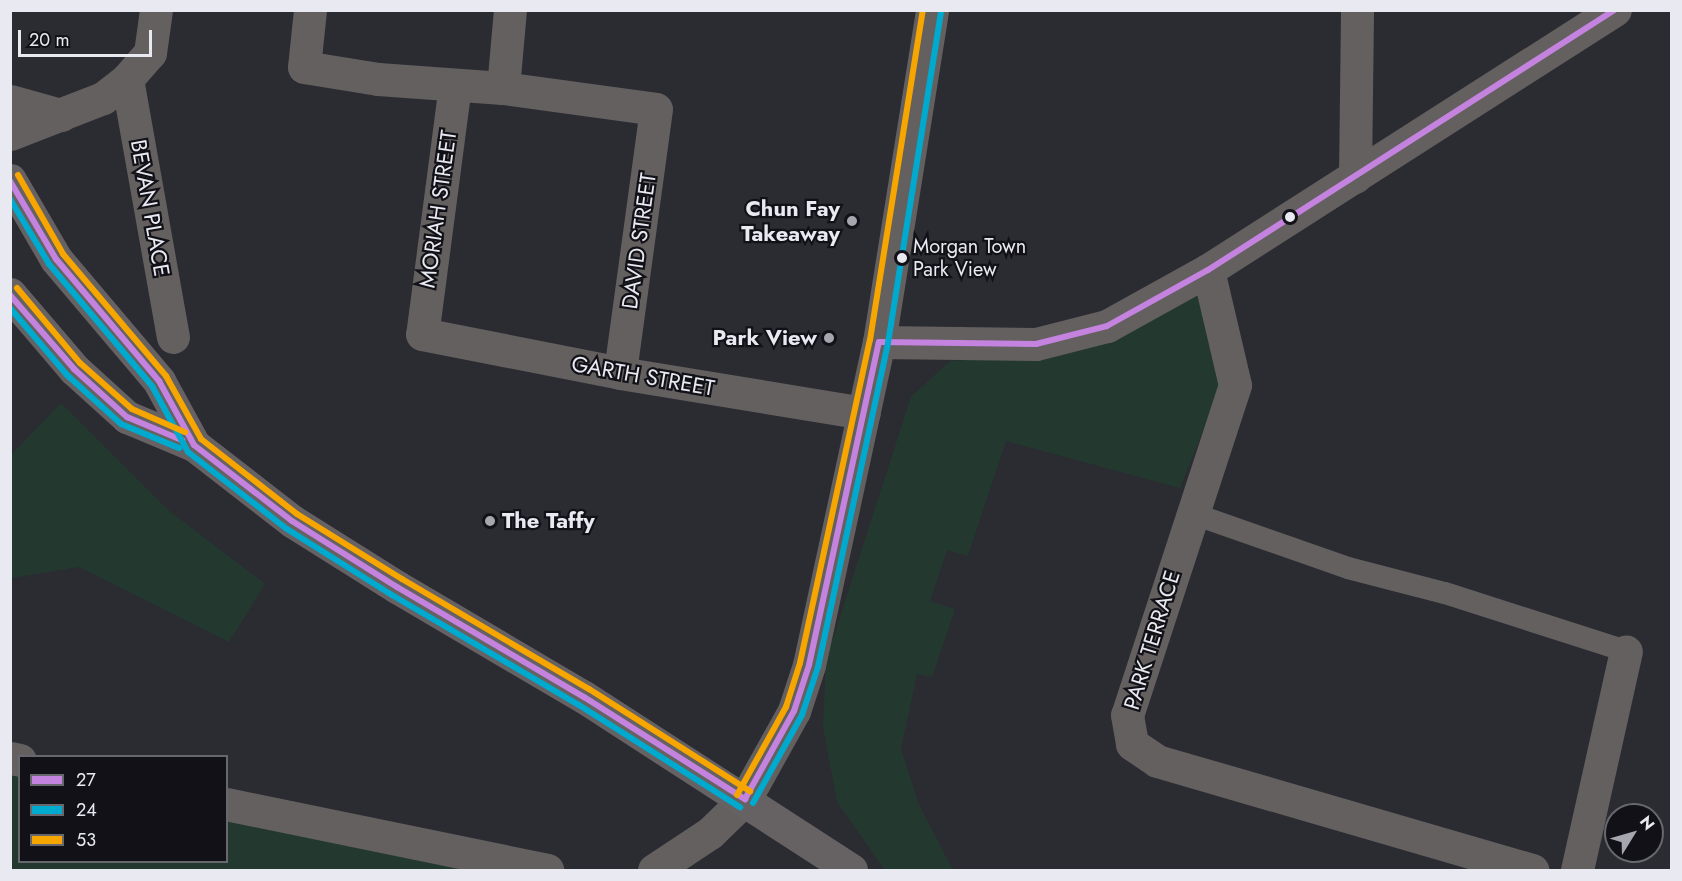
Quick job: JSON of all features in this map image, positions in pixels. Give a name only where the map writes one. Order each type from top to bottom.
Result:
[{"type":"main road","points":[[10,180],[56,259],[159,381],[194,445]]},
{"type":"main road","points":[[10,294],[74,369],[127,417],[194,445],[292,521],[397,587],[584,697],[851,870]]},
{"type":"street","points":[[10,134],[103,98],[127,79],[150,53],[156,10]]},
{"type":"street","points":[[310,10],[304,67],[378,79],[503,88],[510,10]]},
{"type":"street","points":[[654,870],[710,833],[745,800],[794,711],[809,664],[879,342],[932,10]]},
{"type":"street","points":[[1355,177],[1357,10]]},
{"type":"street","points":[[879,342],[1036,344],[1107,326],[1208,270],[1605,14]]},
{"type":"street","name":"BEVAN PLACE","points":[[127,79],[173,337]]},
{"type":"street","name":"MORIAH STREET","points":[[422,334],[455,85]]},
{"type":"street","name":"DAVID STREET","points":[[503,88],[656,109],[620,373]]},
{"type":"street","points":[[10,101],[61,115]]},
{"type":"street","name":"PARK TERRACE","points":[[1208,270],[1234,385],[1127,715],[1132,744],[1157,761],[1533,870]]},
{"type":"street","name":"GARTH STREET","points":[[422,334],[620,373],[864,413]]},
{"type":"street","points":[[1577,870],[1626,651]]},
{"type":"street","points":[[228,804],[547,870]]},
{"type":"lane","points":[[1194,510],[1194,514],[1348,568],[1445,593],[1626,651]]},
{"type":"green space","points":[[1196,291],[1222,384],[1180,488],[1006,441],[968,556],[947,550],[930,601],[955,609],[932,677],[917,674],[901,749],[919,805],[953,870],[885,870],[837,802],[823,727],[826,660],[911,397],[950,361],[1042,356]]},
{"type":"green space","points":[[61,403],[167,509],[265,584],[229,642],[79,567],[11,578],[11,455]]},
{"type":"green space","points":[[10,767],[18,769],[18,863],[228,863],[228,815],[477,870],[11,870]]},
{"type":"transit line","name":"53","points":[[737,795],[786,707],[800,663],[870,340],[923,10]]},
{"type":"transit line","name":"27","points":[[879,342],[1036,344],[1107,326],[1208,270],[1614,10]]},
{"type":"transit line","name":"24","points":[[753,803],[802,715],[818,667],[888,343],[941,11]]},
{"type":"transit line","name":"53","points":[[18,175],[63,254],[166,376],[201,439],[297,514],[589,689],[750,791]]},
{"type":"transit line","name":"27","points":[[10,181],[56,259],[159,381],[194,445],[292,521],[397,587],[584,697],[745,799]]},
{"type":"transit line","name":"24","points":[[10,199],[49,264],[152,386],[188,452],[287,529],[392,595],[579,705],[740,807]]},
{"type":"transit line","name":"53","points":[[17,288],[80,363],[132,409],[185,432]]},
{"type":"transit line","name":"27","points":[[10,295],[74,369],[127,417],[182,440]]},
{"type":"transit line","name":"24","points":[[10,308],[67,375],[121,424],[179,448]]},
{"type":"transit line","name":"27","points":[[745,799],[794,711],[809,665],[879,342]]},
{"type":"place","name":"Chun Fay Takeaway","points":[[852,221]]},
{"type":"place","name":"Morgan Town Park View","points":[[902,258]]},
{"type":"place","name":"Park View","points":[[829,338]]},
{"type":"place","name":"The Taffy","points":[[490,521]]}]
